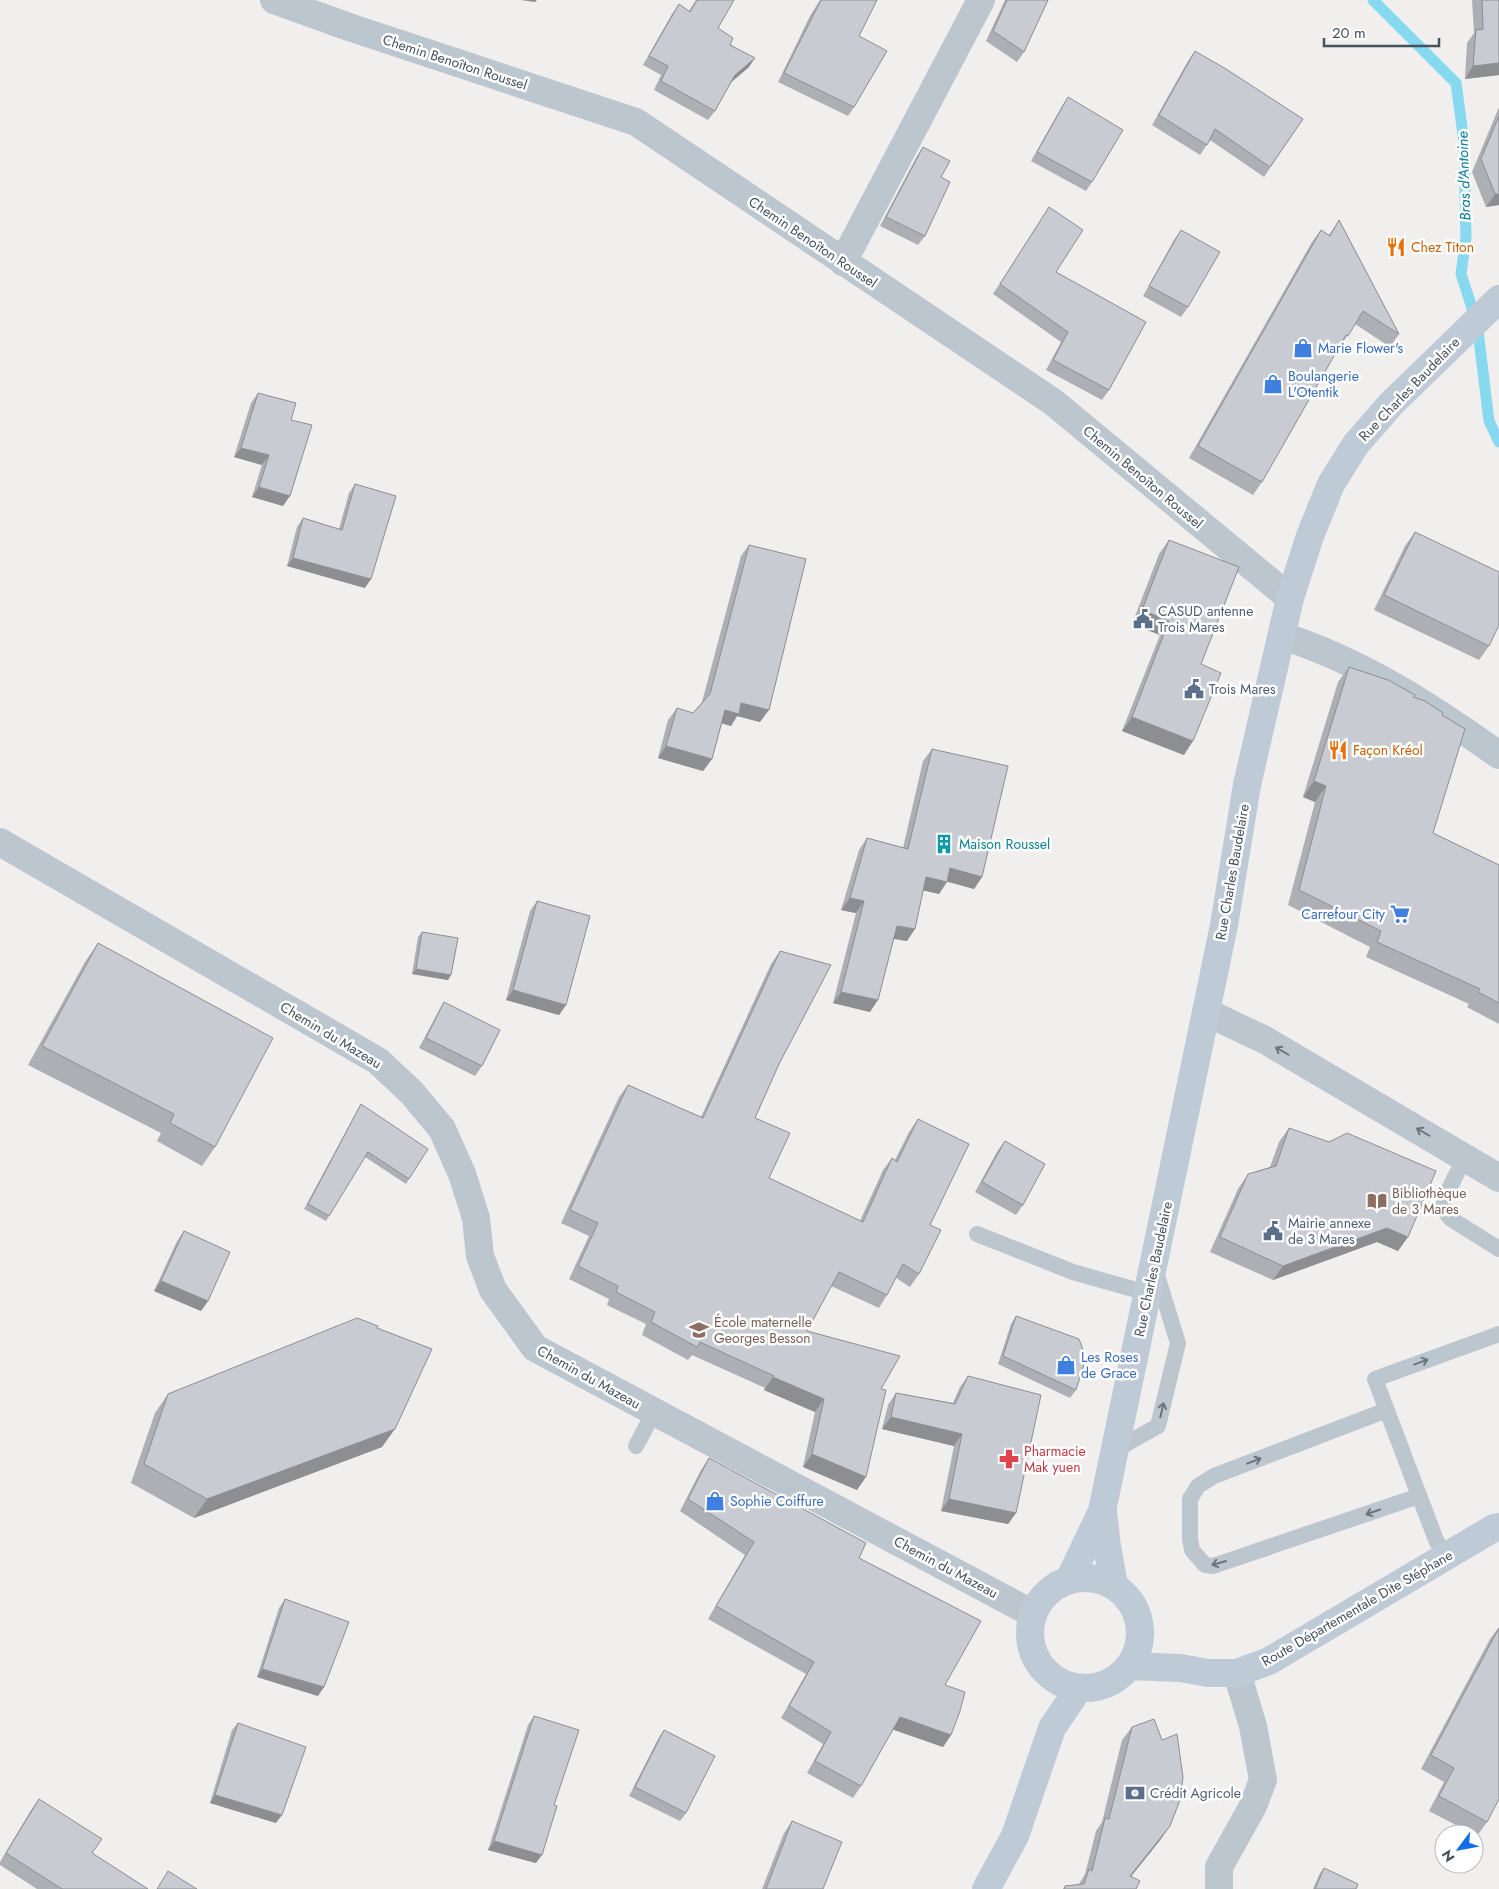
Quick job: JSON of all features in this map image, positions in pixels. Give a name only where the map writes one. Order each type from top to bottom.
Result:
[{"type":"main road","name":"Rue Charles Baudelaire","points":[[1069,1580],[1102,1510],[1224,924],[1247,785],[1290,598],[1310,536],[1331,484],[1356,444],[1391,404],[1499,299]]},
{"type":"main road","name":"Rue Charles Baudelaire","points":[[1102,1510],[1114,1586]]},
{"type":"main road","name":"Route Départementale Dite Stéphane","points":[[1129,1666],[1180,1668],[1208,1673],[1237,1673],[1270,1661],[1362,1605],[1494,1528],[1499,1527]]},
{"type":"main road","points":[[1084,1577],[1100,1580],[1114,1586],[1128,1598],[1137,1615],[1140,1634],[1138,1651],[1129,1666],[1116,1679],[1098,1687],[1079,1688],[1065,1684],[1052,1676],[1040,1664],[1032,1649],[1030,1632],[1033,1614],[1041,1599],[1054,1587],[1069,1580],[1084,1577]]},
{"type":"main road","points":[[1140,1634],[1180,1668]]},
{"type":"main road","points":[[1052,1676],[1052,1728]]},
{"type":"main road","points":[[986,1889],[1015,1836],[1052,1728],[1079,1688]]},
{"type":"street","name":"Chemin Benoîton Roussel","points":[[274,0],[636,122],[1053,402],[1290,598]]},
{"type":"street","points":[[843,262],[981,0]]},
{"type":"street","points":[[1282,636],[1308,644],[1379,677],[1446,717],[1499,755]]},
{"type":"street","name":"Chemin du Mazeau","points":[[0,842],[378,1061],[412,1093],[442,1129],[465,1183],[476,1218],[480,1256],[493,1290],[536,1348],[1033,1614]]},
{"type":"street","points":[[1206,1012],[1264,1040],[1499,1178]]},
{"type":"street","points":[[1219,1889],[1219,1867],[1253,1806],[1263,1780],[1253,1726],[1237,1673]]},
{"type":"lane","points":[[1465,1157],[1445,1197],[1443,1209],[1451,1219],[1499,1249]]},
{"type":"lane","points":[[978,1234],[1073,1272],[1147,1293]]},
{"type":"lane","points":[[1115,1450],[1158,1426],[1178,1343],[1154,1264]]},
{"type":"lane","points":[[1446,1557],[1436,1540],[1375,1379],[1499,1334]]},
{"type":"lane","points":[[1387,1410],[1214,1476],[1198,1486],[1190,1499],[1190,1538],[1192,1550],[1205,1565],[1213,1566],[1419,1496]]},
{"type":"lane","points":[[636,1446],[654,1412]]},
{"type":"building","points":[[697,0],[734,0],[718,28],[733,38],[730,45],[755,58],[735,75],[715,111],[661,81],[668,66],[649,56],[679,4],[690,12]]},
{"type":"building","points":[[821,0],[877,0],[859,36],[887,51],[854,107],[784,73]]},
{"type":"building","points":[[1007,0],[1048,0],[1024,52],[993,31]]},
{"type":"building","points":[[1482,0],[1499,0],[1499,63],[1473,66],[1476,30],[1483,29]]},
{"type":"building","points":[[1195,51],[1303,119],[1270,167],[1215,129],[1207,145],[1159,115]]},
{"type":"building","points":[[1068,97],[1123,130],[1092,182],[1037,152]]},
{"type":"building","points":[[1499,116],[1499,194],[1495,194],[1481,159]]},
{"type":"building","points":[[923,147],[950,161],[941,177],[950,182],[925,236],[886,217]]},
{"type":"building","points":[[1049,207],[1083,230],[1056,272],[1146,322],[1109,390],[1053,360],[1068,332],[1000,284]]},
{"type":"building","points":[[1339,220],[1399,334],[1363,311],[1348,336],[1346,335],[1262,482],[1198,446],[1321,230],[1330,236]]},
{"type":"building","points":[[1181,230],[1220,252],[1188,307],[1149,286]]},
{"type":"building","points":[[258,393],[296,403],[291,420],[312,425],[290,496],[259,487],[269,455],[241,448]]},
{"type":"building","points":[[355,484],[396,496],[371,579],[293,558],[303,518],[342,530]]},
{"type":"building","points":[[1415,532],[1499,572],[1499,625],[1489,646],[1384,595]]},
{"type":"building","points":[[1169,540],[1239,567],[1201,664],[1221,673],[1193,741],[1132,717],[1169,621],[1142,610]]},
{"type":"building","points":[[749,545],[806,559],[769,710],[741,703],[739,714],[725,710],[712,759],[666,746],[677,708],[693,713],[710,694]]},
{"type":"building","points":[[1349,667],[1388,680],[1415,695],[1413,697],[1425,701],[1443,713],[1442,715],[1465,729],[1433,833],[1499,865],[1499,1003],[1478,992],[1480,989],[1377,942],[1381,931],[1299,890],[1326,786],[1314,781]]},
{"type":"building","points":[[932,749],[1008,766],[982,877],[950,868],[947,882],[926,877],[915,929],[897,926],[878,1000],[841,992],[864,901],[850,898],[867,838],[908,849]]},
{"type":"building","points":[[537,901],[590,916],[566,1005],[513,990]]},
{"type":"building","points":[[422,932],[458,938],[451,975],[416,969]]},
{"type":"building","points":[[98,943],[273,1038],[215,1147],[170,1123],[174,1114],[42,1046]]},
{"type":"building","points":[[780,951],[831,965],[779,1064],[755,1118],[790,1133],[769,1178],[863,1222],[892,1158],[897,1162],[918,1119],[969,1144],[930,1225],[941,1230],[919,1274],[903,1264],[887,1295],[839,1272],[807,1331],[900,1356],[881,1389],[886,1390],[866,1477],[812,1454],[824,1399],[700,1342],[697,1347],[651,1322],[655,1312],[616,1292],[618,1286],[578,1266],[598,1223],[570,1210],[628,1085],[703,1118]]},
{"type":"building","points":[[444,1002],[500,1030],[482,1066],[426,1038]]},
{"type":"building","points":[[361,1104],[428,1149],[409,1179],[368,1152],[329,1216],[308,1204]]},
{"type":"building","points":[[1289,1128],[1329,1142],[1347,1133],[1436,1171],[1408,1237],[1387,1228],[1283,1266],[1220,1237],[1248,1174],[1276,1166]]},
{"type":"building","points":[[1005,1141],[1045,1164],[1023,1205],[982,1182]]},
{"type":"building","points":[[184,1231],[230,1252],[208,1301],[161,1281]]},
{"type":"building","points":[[1016,1316],[1079,1339],[1086,1358],[1076,1390],[1003,1356]]},
{"type":"building","points":[[357,1318],[378,1326],[377,1328],[432,1349],[395,1429],[207,1499],[144,1464],[168,1394]]},
{"type":"building","points":[[968,1376],[1041,1395],[1016,1513],[949,1499],[962,1434],[891,1417],[896,1393],[955,1404]]},
{"type":"building","points":[[709,1458],[866,1543],[859,1558],[981,1621],[945,1685],[965,1692],[951,1735],[900,1717],[861,1786],[815,1761],[831,1732],[789,1706],[814,1662],[716,1606],[754,1542],[688,1499]]},
{"type":"building","points":[[285,1599],[349,1622],[324,1687],[262,1669]]},
{"type":"building","points":[[1499,1628],[1499,1799],[1487,1822],[1439,1796],[1454,1768],[1431,1755]]},
{"type":"building","points":[[534,1716],[579,1730],[554,1805],[557,1806],[542,1855],[494,1841]]},
{"type":"building","points":[[1154,1719],[1162,1740],[1177,1734],[1183,1777],[1180,1800],[1170,1826],[1130,1876],[1140,1881],[1136,1889],[1064,1889],[1065,1886],[1084,1884],[1089,1869],[1092,1871],[1105,1818],[1109,1819],[1132,1727]]},
{"type":"building","points":[[238,1723],[306,1747],[282,1815],[215,1795]]},
{"type":"building","points":[[664,1730],[715,1756],[686,1813],[635,1787]]},
{"type":"building","points":[[39,1799],[102,1839],[92,1853],[148,1889],[62,1889],[6,1853]]},
{"type":"building","points":[[792,1821],[842,1842],[823,1889],[766,1889]]},
{"type":"building","points":[[1324,1868],[1358,1884],[1356,1889],[1315,1889]]},
{"type":"building","points":[[168,1871],[197,1889],[157,1889]]},
{"type":"waterway","name":"Bras d'Antoine","points":[[1373,0],[1456,83],[1464,142],[1466,237],[1461,274],[1477,323],[1489,421],[1499,442]]},
{"type":"place","name":"Chez Titon","points":[[1396,247]]},
{"type":"place","name":"Marie Flower's","points":[[1303,348]]},
{"type":"place","name":"Boulangerie L'Otentik","points":[[1273,384]]},
{"type":"place","name":"CASUD antenne Trois Mares","points":[[1143,619]]},
{"type":"place","name":"Trois Mares","points":[[1194,689]]},
{"type":"place","name":"Façon Kréol","points":[[1338,750]]},
{"type":"place","name":"Maison Roussel","points":[[944,844]]},
{"type":"place","name":"Carrefour City","points":[[1400,914]]},
{"type":"place","name":"Bibliothèque de 3 Mares","points":[[1377,1201]]},
{"type":"place","name":"Mairie annexe de 3 Mares","points":[[1273,1231]]},
{"type":"place","name":"École maternelle Georges Besson","points":[[699,1330]]},
{"type":"place","name":"Les Roses de Grace","points":[[1066,1365]]},
{"type":"place","name":"Pharmacie Mak yuen","points":[[1009,1459]]},
{"type":"place","name":"Sophie Coiffure","points":[[715,1501]]},
{"type":"place","name":"Crédit Agricole","points":[[1135,1793]]}]
